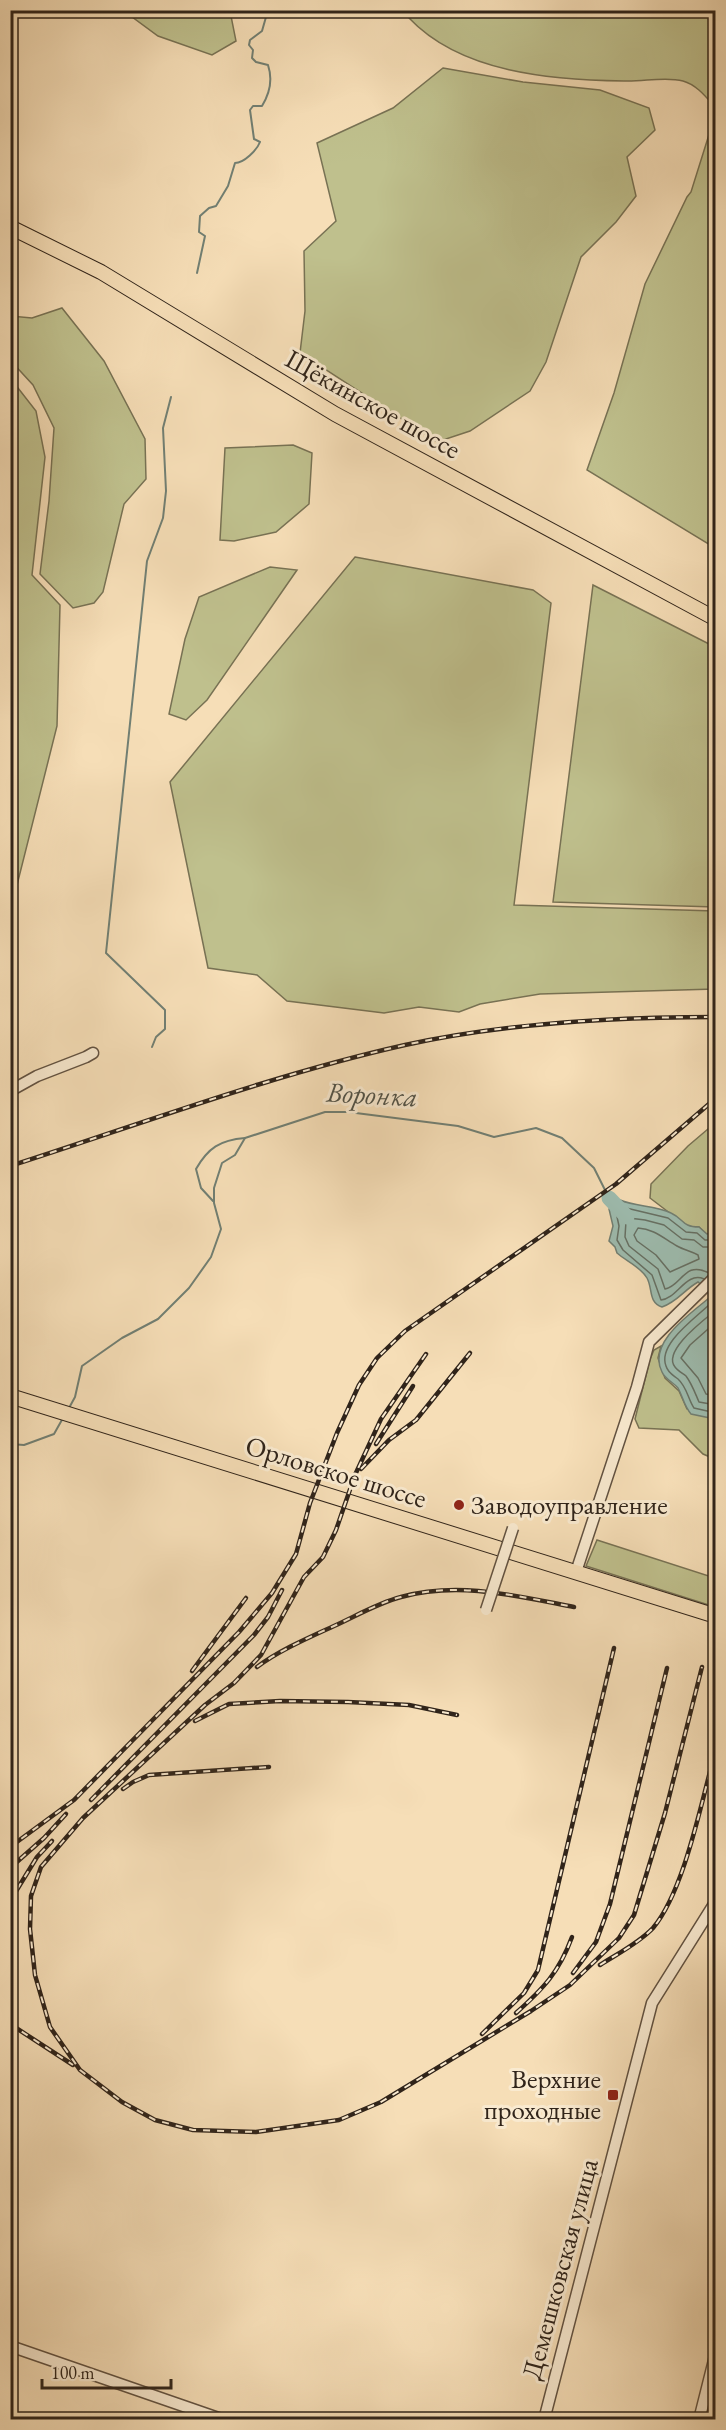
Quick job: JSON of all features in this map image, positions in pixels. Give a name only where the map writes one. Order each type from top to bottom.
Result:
[{"type":"main road","name":"Щёкинское шоссе","points":[[10,227],[101,272],[335,414],[716,619]]},
{"type":"main road","name":"Орловское шоссе","points":[[10,1396],[716,1616]]},
{"type":"street","points":[[10,1091],[37,1076],[86,1058],[93,1053]]},
{"type":"street","points":[[576,1572],[638,1387],[649,1342],[716,1276]]},
{"type":"street","points":[[486,1610],[513,1528]]},
{"type":"street","name":"Демешковская улица","points":[[544,2420],[652,2003],[716,1900]]},
{"type":"street","points":[[10,2346],[224,2420]]},
{"type":"street","points":[[699,2420],[716,2352]]},
{"type":"green space","points":[[410,10],[715,11],[715,107],[693,85],[683,81],[567,78],[509,70],[481,62],[454,51],[430,36],[409,18]]},
{"type":"green space","points":[[124,11],[230,11],[236,41],[212,55],[158,36]]},
{"type":"green space","points":[[443,68],[523,82],[600,90],[649,108],[655,130],[627,157],[636,196],[616,222],[581,257],[546,362],[530,391],[470,431],[437,442],[300,353],[305,311],[304,251],[336,221],[317,143],[393,108]]},
{"type":"green space","points":[[715,123],[715,548],[587,470],[614,393],[645,284],[691,192],[712,125]]},
{"type":"green space","points":[[62,308],[104,361],[145,439],[146,479],[124,504],[103,592],[94,603],[73,608],[40,574],[49,501],[54,428],[33,385],[10,360],[11,316],[32,318]]},
{"type":"green space","points":[[11,379],[36,411],[45,457],[32,575],[60,605],[57,726],[14,897],[10,894]]},
{"type":"green space","points":[[293,445],[312,453],[309,504],[276,532],[234,541],[220,540],[225,448]]},
{"type":"green space","points":[[355,557],[533,590],[551,603],[514,905],[715,911],[715,989],[540,994],[480,1004],[459,1012],[419,1007],[384,1013],[287,1001],[257,975],[208,968],[170,782]]},
{"type":"green space","points":[[270,567],[297,570],[207,700],[186,720],[169,714],[185,639],[199,597]]},
{"type":"green space","points":[[593,585],[715,647],[715,907],[553,902]]},
{"type":"green space","points":[[715,1123],[715,1233],[706,1234],[699,1227],[688,1227],[650,1198],[651,1184],[688,1146]]},
{"type":"green space","points":[[661,1346],[658,1358],[665,1378],[679,1391],[687,1409],[715,1418],[715,1459],[703,1454],[679,1430],[639,1428],[635,1419],[650,1359],[654,1350]]},
{"type":"green space","points":[[597,1540],[715,1578],[715,1607],[586,1566]]},
{"type":"water","points":[[620,1200],[665,1210],[686,1224],[699,1227],[707,1234],[715,1234],[715,1419],[691,1414],[678,1388],[663,1374],[659,1361],[660,1350],[665,1340],[682,1321],[709,1298],[708,1291],[698,1282],[667,1305],[662,1307],[655,1302],[644,1274],[617,1253],[609,1241],[613,1226],[609,1209]]},
{"type":"waterway","points":[[197,273],[205,236],[199,232],[200,216],[209,208],[216,206],[228,186],[235,163],[250,156],[260,142],[254,139],[250,110],[253,106],[262,106],[269,91],[270,76],[268,65],[256,62],[252,58],[253,50],[249,45],[250,40],[262,31],[268,10]]},
{"type":"waterway","points":[[152,1047],[156,1037],[165,1029],[165,1010],[106,953],[147,561],[163,518],[166,491],[163,428],[171,397]]},
{"type":"waterway","name":"Воронка","points":[[69,1408],[75,1397],[82,1366],[122,1338],[158,1319],[189,1288],[211,1257],[221,1229],[214,1203],[214,1188],[222,1163],[235,1155],[245,1138],[325,1112],[348,1112],[458,1126],[494,1137],[536,1128],[562,1138],[594,1168],[609,1198]]},
{"type":"waterway","points":[[213,1201],[201,1188],[196,1169],[210,1150],[216,1146],[245,1138]]},
{"type":"waterway","name":"Воронка","points":[[609,1198],[627,1217]]},
{"type":"waterway","name":"Воронка","points":[[10,1444],[24,1445],[54,1434],[63,1418]]},
{"type":"railway","points":[[10,1166],[256,1085],[405,1045],[520,1026],[638,1018],[716,1017]]},
{"type":"railway","points":[[10,1847],[74,1800],[239,1632],[272,1593],[296,1554],[310,1503],[337,1433],[359,1385],[377,1358],[405,1331],[616,1184],[716,1098]]},
{"type":"railway","points":[[361,1469],[389,1440],[416,1420],[470,1353]]},
{"type":"railway","points":[[426,1354],[381,1419],[355,1475],[336,1530],[323,1557],[304,1577],[261,1655],[234,1683],[205,1705],[83,1818],[41,1867],[31,1896],[30,1929],[35,1975],[50,2027],[80,2070],[122,2102],[155,2120],[193,2130],[256,2132],[339,2120],[381,2102],[531,2011],[570,1985],[619,1938],[634,1915],[665,1813],[702,1667]]},
{"type":"railway","points":[[376,1444],[413,1386]]},
{"type":"railway","points":[[91,1800],[254,1635],[268,1617],[282,1590]]},
{"type":"railway","points":[[257,1667],[294,1645],[375,1606],[423,1592],[444,1590],[488,1592],[574,1607]]},
{"type":"railway","points":[[192,1671],[246,1598]]},
{"type":"railway","points":[[482,2034],[524,1993],[538,1970],[614,1648]]},
{"type":"railway","points":[[573,1973],[596,1942],[610,1904],[667,1668]]},
{"type":"railway","points":[[195,1721],[229,1704],[280,1701],[409,1705],[457,1715]]},
{"type":"railway","points":[[600,1965],[635,1943],[653,1928],[664,1911],[683,1868],[716,1749]]},
{"type":"railway","points":[[123,1789],[149,1775],[269,1767]]},
{"type":"railway","points":[[10,1868],[44,1838],[66,1814]]},
{"type":"railway","points":[[10,1901],[37,1857],[52,1841]]},
{"type":"railway","points":[[516,2013],[550,1979],[562,1960],[572,1937]]},
{"type":"railway","points":[[10,2024],[73,2065]]},
{"type":"place","name":"Заводоуправление","points":[[459,1505]]},
{"type":"place","name":"Верхние проходные","points":[[613,2095]]}]
